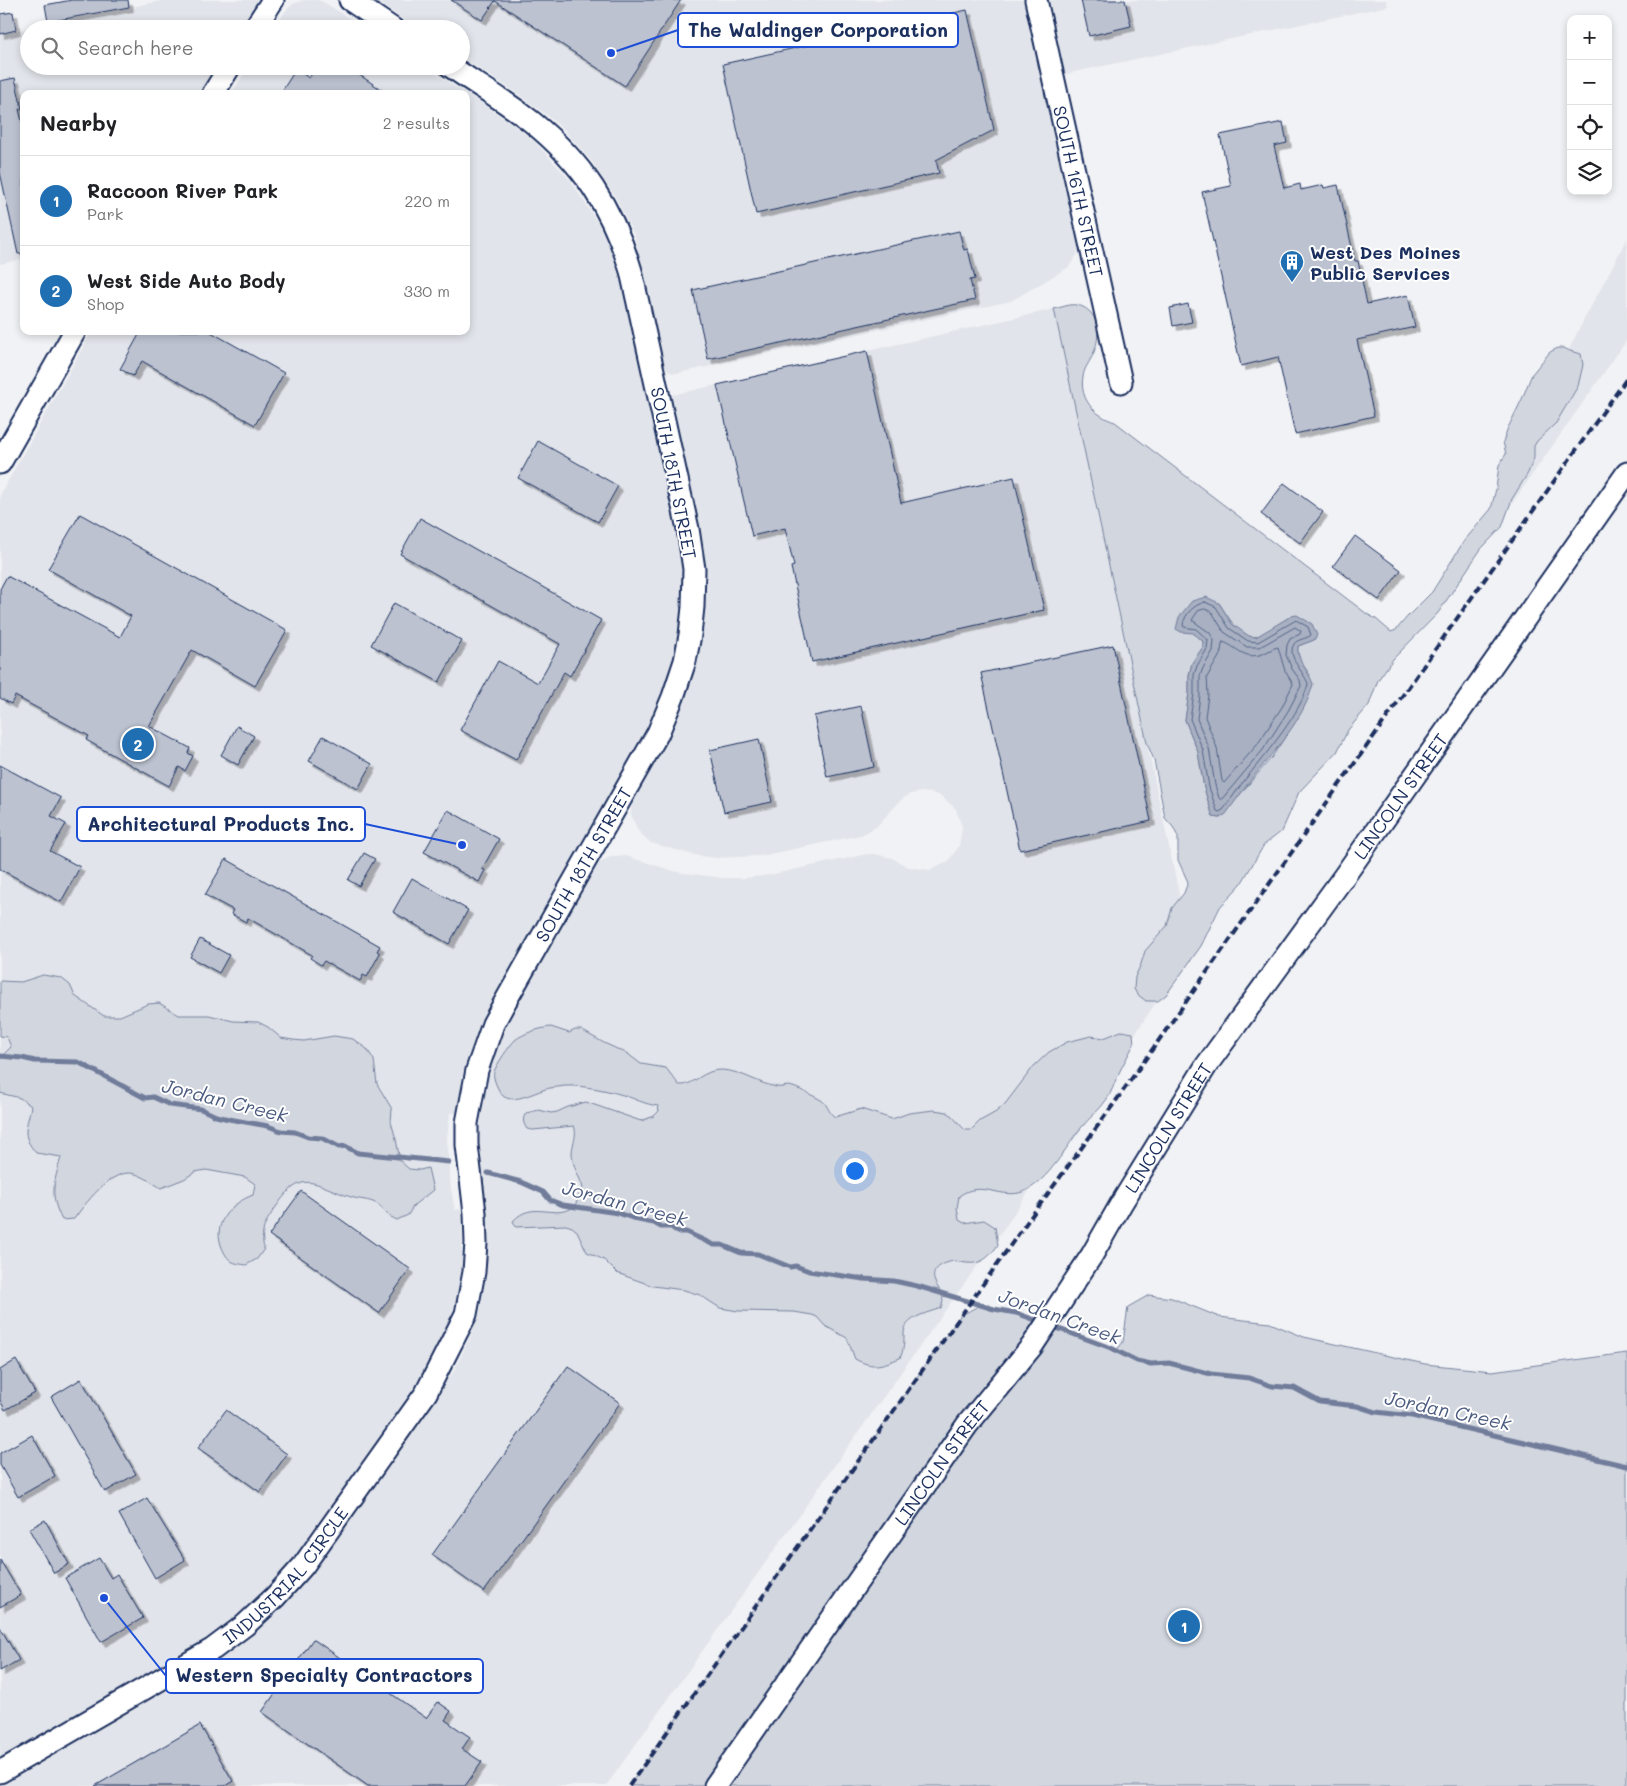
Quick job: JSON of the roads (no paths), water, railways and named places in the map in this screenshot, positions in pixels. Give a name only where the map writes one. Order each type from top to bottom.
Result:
[{"type":"street","points":[[260,20],[273,0]]},
{"type":"street","points":[[350,0],[380,20]]},
{"type":"street","name":"SOUTH 16TH STREET","points":[[1036,0],[1121,382]]},
{"type":"street","points":[[215,90],[225,75]]},
{"type":"street","name":"SOUTH 18TH STREET","points":[[426,1393],[466,1314],[474,1272],[476,1243],[475,1213],[466,1145],[470,1103],[477,1070],[493,1024],[658,733],[685,661],[693,607],[694,569],[686,520],[631,271],[612,219],[589,179],[568,154],[531,122],[463,75]]},
{"type":"street","points":[[0,463],[72,335]]},
{"type":"street","name":"LINCOLN STREET","points":[[715,1786],[967,1425],[1032,1346],[1092,1255],[1121,1204],[1206,1066],[1345,875],[1627,474]]},
{"type":"street","name":"INDUSTRIAL CIRCLE","points":[[0,1772],[212,1649],[245,1625],[275,1597],[303,1566],[426,1393]]},
{"type":"water","points":[[1206,597],[1219,603],[1232,624],[1249,636],[1256,637],[1291,616],[1297,615],[1312,624],[1317,635],[1314,640],[1298,646],[1299,656],[1313,684],[1303,710],[1278,747],[1226,814],[1220,818],[1213,817],[1204,788],[1198,752],[1185,720],[1189,693],[1189,675],[1192,663],[1203,647],[1203,641],[1193,633],[1181,632],[1176,629],[1179,617],[1192,601]]},
{"type":"waterway","name":"Jordan Creek","points":[[0,1056],[35,1061],[78,1062],[145,1098],[153,1097],[170,1105],[201,1109],[216,1116],[268,1126],[281,1131],[295,1132],[308,1137],[322,1138],[339,1147],[345,1146],[358,1153],[449,1162]]},
{"type":"waterway","name":"Jordan Creek","points":[[488,1173],[521,1182],[543,1192],[550,1200],[563,1205],[618,1213],[654,1223],[661,1227],[671,1227],[678,1232],[686,1232],[714,1245],[722,1245],[741,1253],[758,1254],[790,1267],[796,1266],[809,1271],[864,1279],[894,1281],[917,1286],[994,1309],[1016,1313],[1041,1322]]},
{"type":"waterway","name":"Jordan Creek","points":[[1051,1326],[1111,1348],[1137,1361],[1151,1364],[1169,1363],[1211,1374],[1249,1378],[1272,1386],[1294,1388],[1320,1402],[1357,1406],[1376,1412],[1412,1416],[1627,1466]]},
{"type":"railway","points":[[629,1786],[1627,378]]},
{"type":"place","name":"The Waldinger Corporation","points":[[611,53]]},
{"type":"place","name":"West Des Moines Public Services","points":[[1292,283]]},
{"type":"place","name":"West Side Auto Body","points":[[138,744]]},
{"type":"place","name":"Architectural Products Inc.","points":[[462,845]]},
{"type":"place","name":"Western Specialty Contractors","points":[[104,1598]]},
{"type":"place","name":"Raccoon River Park","points":[[1184,1626]]}]
